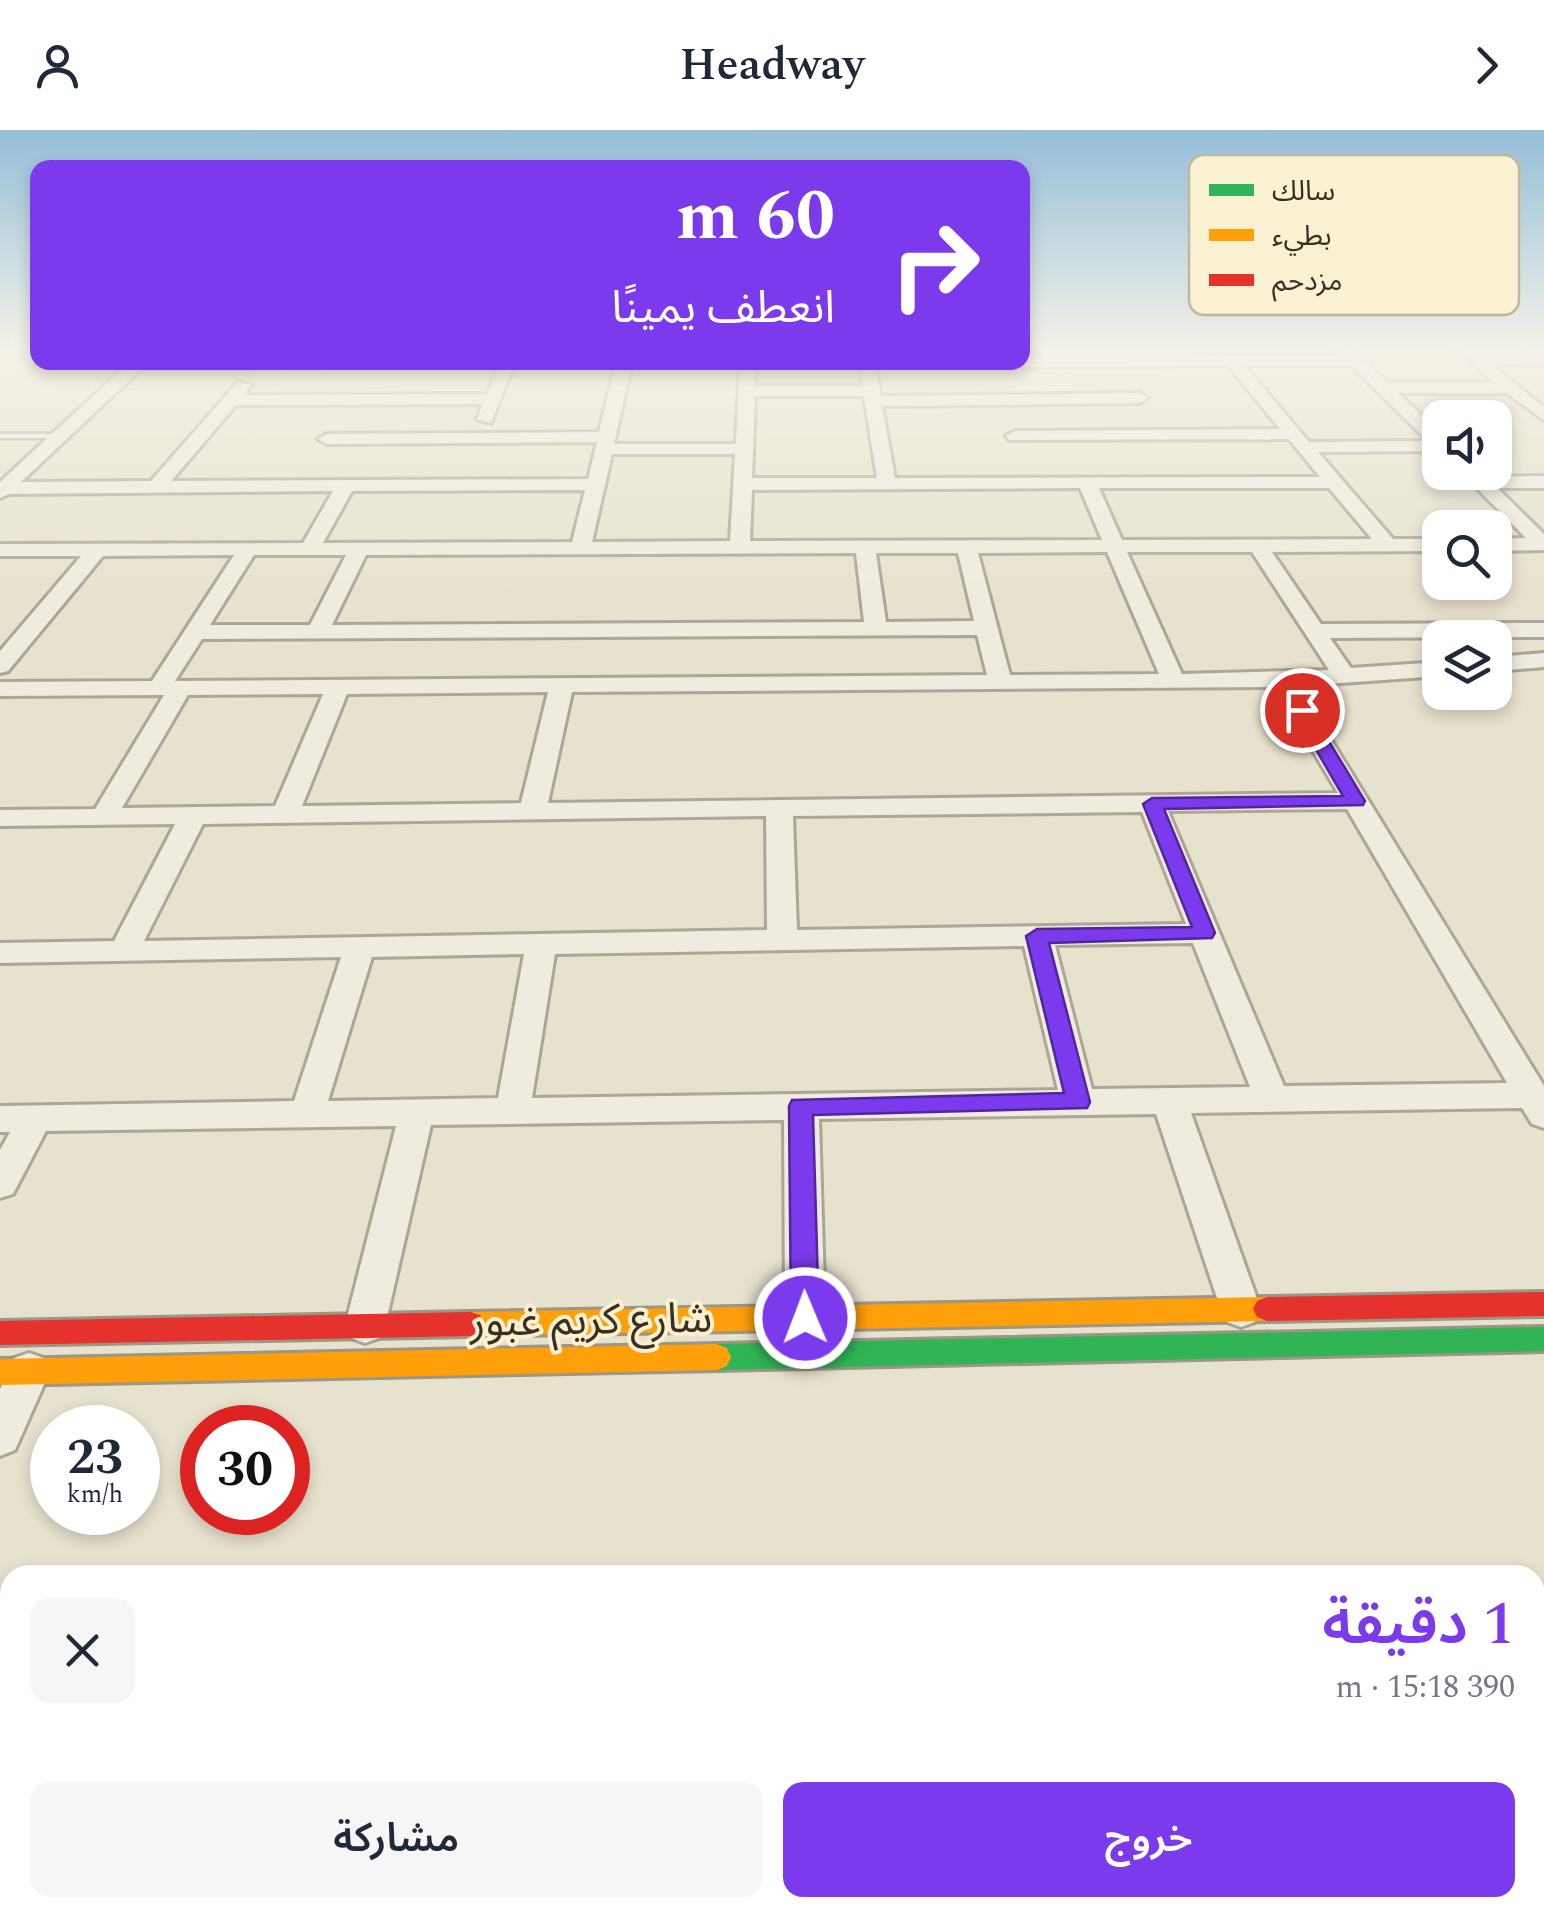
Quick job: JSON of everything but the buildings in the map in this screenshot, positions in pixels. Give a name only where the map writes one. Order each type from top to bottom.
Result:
[{"type":"street","points":[[2,490],[65,431]]},
{"type":"street","points":[[156,487],[205,431]]},
{"type":"street","points":[[304,431],[326,441],[478,438],[744,449]]},
{"type":"street","points":[[2,490],[156,487],[364,431]]},
{"type":"street","points":[[478,438],[481,431]]},
{"type":"street","points":[[581,548],[609,431]]},
{"type":"street","points":[[740,547],[745,431]]},
{"type":"street","points":[[878,431],[886,484]]},
{"type":"street","points":[[1013,431],[1024,460],[1087,483],[1334,482]]},
{"type":"street","points":[[1160,431],[1162,435]]},
{"type":"street","points":[[1292,431],[1386,545]]},
{"type":"street","points":[[742,484],[886,484],[1162,435],[1422,444]]},
{"type":"street","points":[[326,441],[346,486]]},
{"type":"street","points":[[1512,480],[1544,482]]},
{"type":"street","points":[[1087,483],[1173,680]]},
{"type":"street","points":[[346,486],[596,484]]},
{"type":"street","points":[[309,549],[346,486]]},
{"type":"street","points":[[1487,490],[1543,544]]},
{"type":"street","points":[[1512,544],[1543,544]]},
{"type":"street","points":[[0,550],[1422,545]]},
{"type":"street","points":[[966,546],[1000,682]]},
{"type":"street","points":[[1258,546],[1345,677]]},
{"type":"street","points":[[865,547],[876,628]]},
{"type":"street","points":[[316,632],[359,548]]},
{"type":"street","points":[[103,817],[194,632],[248,549]]},
{"type":"street","points":[[0,666],[97,550]]},
{"type":"street","points":[[0,689],[338,686],[582,663],[876,628],[986,628]]},
{"type":"street","points":[[1314,631],[1544,630]]},
{"type":"street","points":[[194,632],[316,632],[582,663],[1000,682],[1284,680],[1422,671]]},
{"type":"street","points":[[1512,663],[1544,660]]},
{"type":"street","points":[[533,811],[582,663]]},
{"type":"street","points":[[1284,680],[1538,1105]]},
{"type":"street","points":[[285,814],[338,686]]},
{"type":"street","points":[[0,818],[1356,801]]},
{"type":"street","points":[[1152,804],[1272,1099]]},
{"type":"street","points":[[779,808],[782,940]]},
{"type":"street","points":[[124,951],[193,816]]},
{"type":"street","points":[[0,954],[1205,933]]},
{"type":"street","points":[[1037,936],[1078,1102]]},
{"type":"street","points":[[513,1111],[542,944]]},
{"type":"street","points":[[306,1114],[360,948]]},
{"type":"street","points":[[0,1184],[18,1118],[1272,1099],[1538,1105]]},
{"type":"street","points":[[1169,1100],[1241,1310]]},
{"type":"street","points":[[801,1106],[805,1318]]},
{"type":"street","points":[[365,1326],[417,1112]]},
{"type":"street","name":"شارع كريم غبور","points":[[0,1333],[1544,1304]]},
{"type":"street","points":[[465,1361],[472,1324]]},
{"type":"street","name":"شارع كريم غبور","points":[[15,1372],[1544,1339]]},
{"type":"street","points":[[0,1436],[15,1372]]},
{"type":"lane","points":[[0,436],[60,436]]},
{"type":"traffic: fast","points":[[717,1357],[1544,1339]]},
{"type":"traffic: slow","points":[[470,1324],[1267,1309]]},
{"type":"traffic: slow","points":[[0,1372],[717,1357]]},
{"type":"traffic: jam","points":[[1267,1309],[1544,1304]]},
{"type":"traffic: jam","points":[[0,1333],[470,1324]]},
{"type":"route","points":[[805,1318],[801,1106],[1078,1102],[1037,936],[1205,933],[1152,804],[1356,801],[1302,710]]}]
